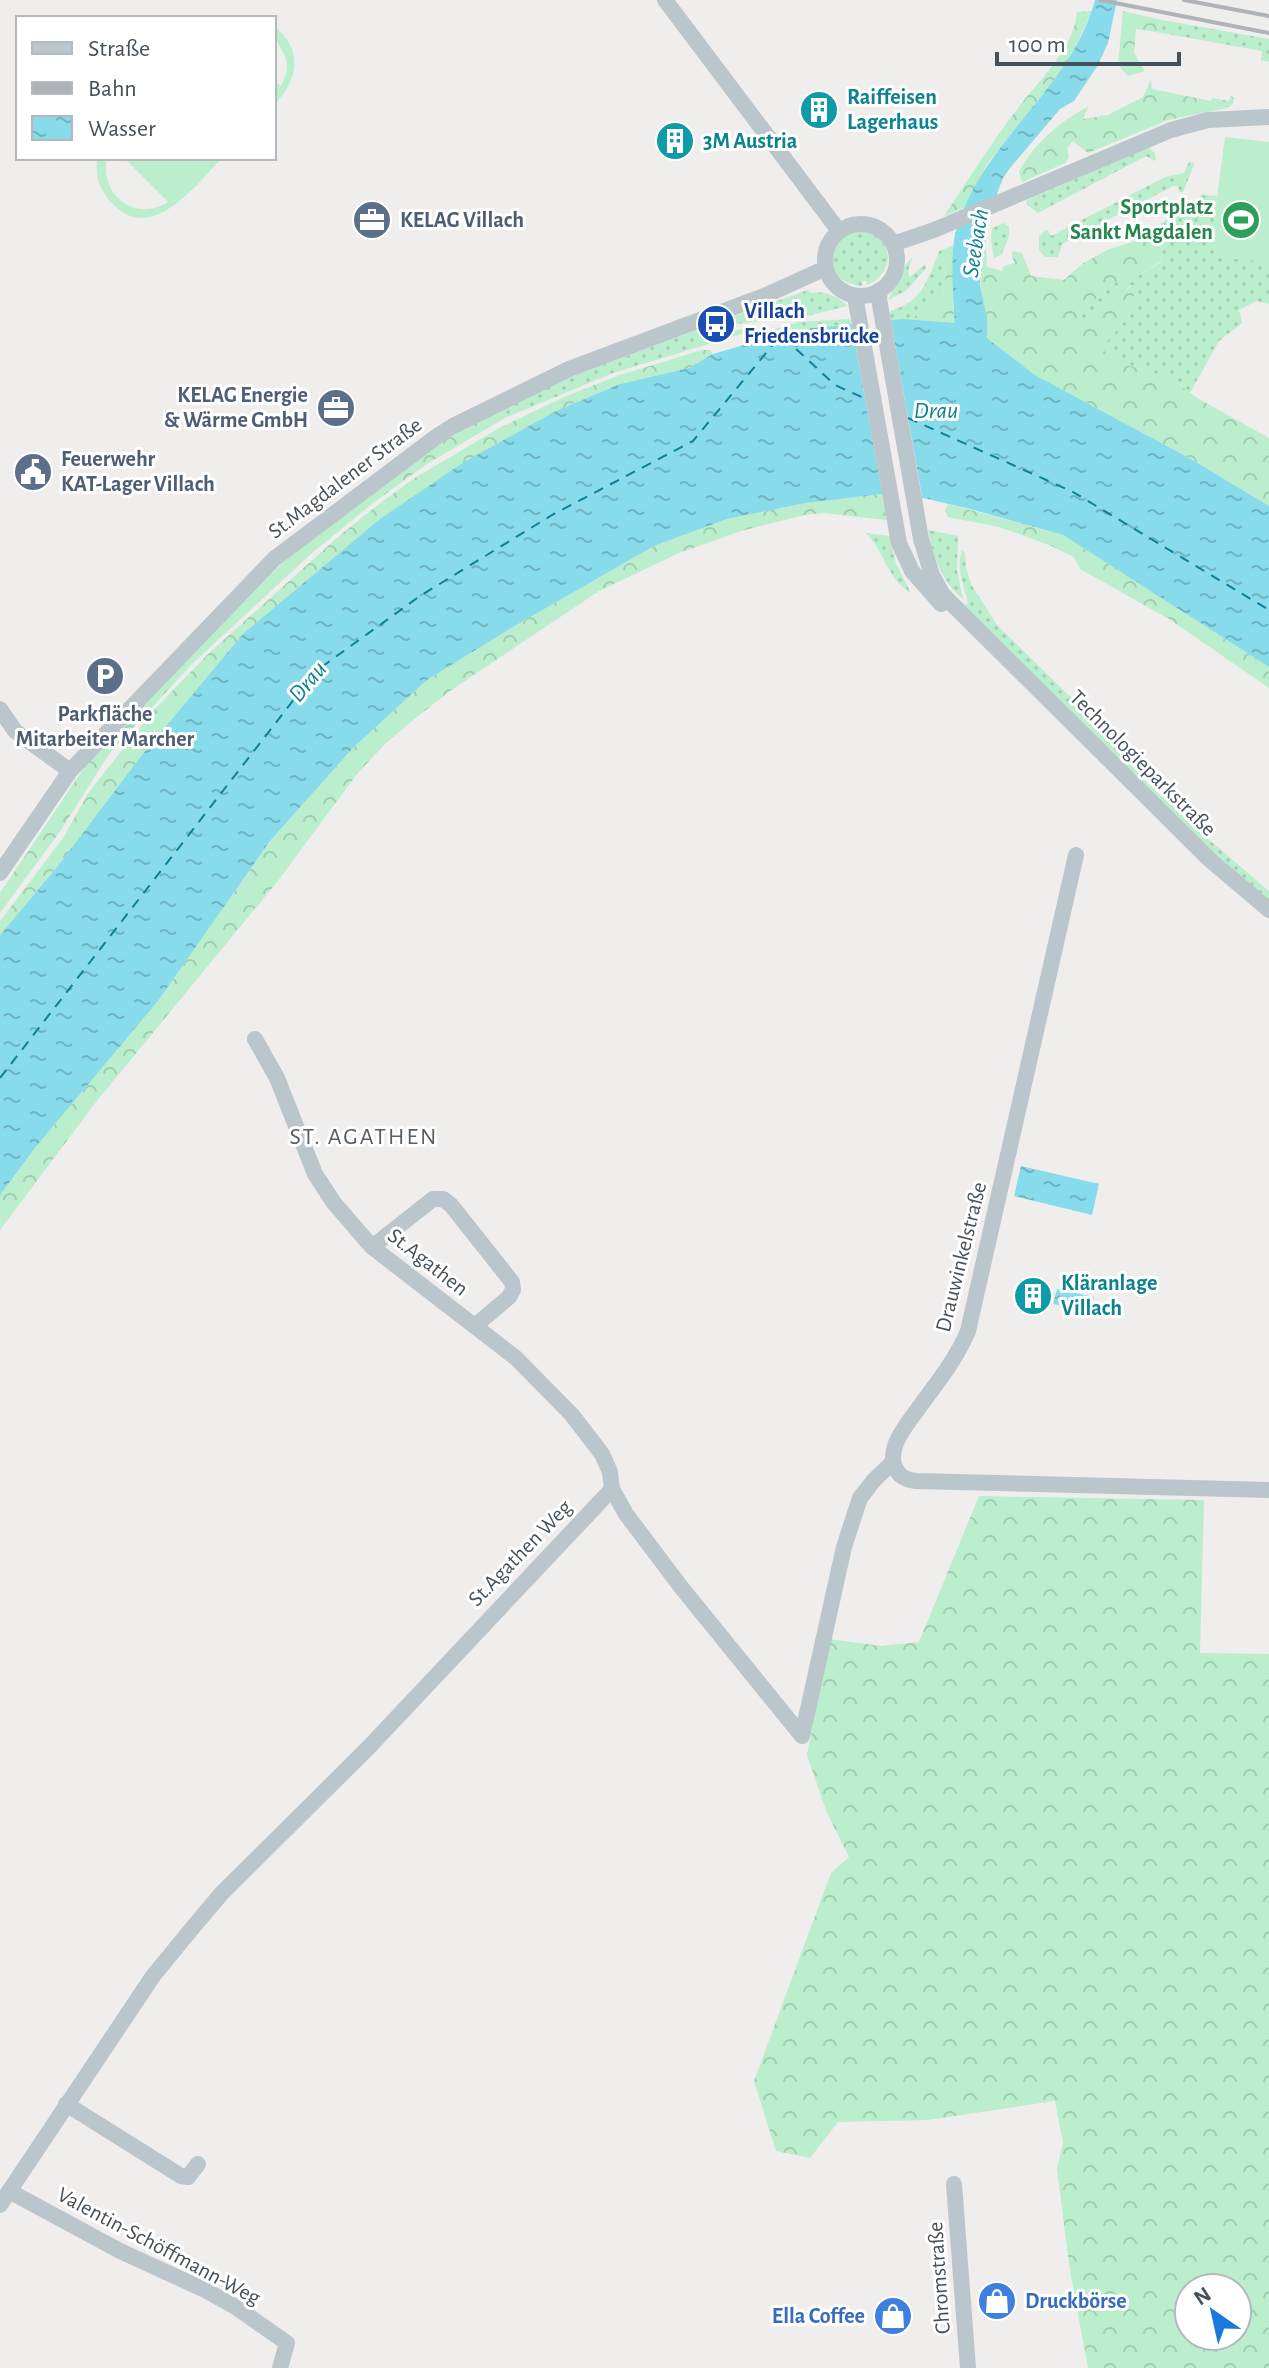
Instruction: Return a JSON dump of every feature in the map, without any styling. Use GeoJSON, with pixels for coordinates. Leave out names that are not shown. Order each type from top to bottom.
{"type":"FeatureCollection","features":[{"type":"Feature","properties":{"kind":"street"},"geometry":{"type":"LineString","coordinates":[[665,0],[839,231]]}},
{"type":"Feature","properties":{"kind":"street"},"geometry":{"type":"LineString","coordinates":[[893,244],[934,230],[1171,130],[1208,120],[1269,117]]}},
{"type":"Feature","properties":{"kind":"street"},"geometry":{"type":"LineString","coordinates":[[859,224],[875,227],[886,234],[893,244],[896,267],[879,294],[856,300],[834,284],[826,268],[825,253],[839,231],[859,224]]}},
{"type":"Feature","properties":{"kind":"street","name":"St.Magdalener Straße"},"geometry":{"type":"LineString","coordinates":[[0,873],[70,771],[274,559],[447,430],[569,369],[764,296],[826,268]]}},
{"type":"Feature","properties":{"kind":"street","name":"Technologieparkstraße"},"geometry":{"type":"LineString","coordinates":[[879,294],[921,539],[932,575],[943,595],[1210,860],[1269,910]]}},
{"type":"Feature","properties":{"kind":"street","name":"Technologieparkstraße"},"geometry":{"type":"LineString","coordinates":[[856,300],[899,543],[907,563],[927,590],[990,643]]}},
{"type":"Feature","properties":{"kind":"street"},"geometry":{"type":"LineString","coordinates":[[0,709],[15,731],[70,771]]}},
{"type":"Feature","properties":{"kind":"street","name":"Drauwinkelstraße"},"geometry":{"type":"LineString","coordinates":[[893,1462],[895,1446],[905,1427],[960,1350],[968,1331],[1076,855]]}},
{"type":"Feature","properties":{"kind":"street","name":"St.Agathen"},"geometry":{"type":"LineString","coordinates":[[255,1039],[277,1078],[315,1174],[334,1203],[372,1247],[516,1358],[572,1415],[602,1454],[610,1472],[612,1489]]}},
{"type":"Feature","properties":{"kind":"street"},"geometry":{"type":"LineString","coordinates":[[372,1247],[433,1199],[443,1199],[512,1282],[513,1290],[509,1297],[476,1325]]}},
{"type":"Feature","properties":{"kind":"street"},"geometry":{"type":"LineString","coordinates":[[612,1489],[626,1514],[681,1587],[802,1736],[844,1547],[860,1498],[893,1462],[899,1475],[916,1481],[1269,1490]]}},
{"type":"Feature","properties":{"kind":"street","name":"St.Agathen Weg"},"geometry":{"type":"LineString","coordinates":[[4,2198],[153,1976],[222,1893],[369,1747],[612,1489]]}},
{"type":"Feature","properties":{"kind":"street"},"geometry":{"type":"LineString","coordinates":[[66,2104],[181,2176],[188,2177],[198,2164]]}},
{"type":"Feature","properties":{"kind":"street","name":"Chromstraße"},"geometry":{"type":"LineString","coordinates":[[954,2184],[968,2368]]}},
{"type":"Feature","properties":{"kind":"street","name":"Valentin-Schöffmann-Weg"},"geometry":{"type":"LineString","coordinates":[[4,2198],[234,2306],[287,2343],[280,2368]]}},
{"type":"Feature","properties":{"kind":"green space"},"geometry":{"type":"Polygon","coordinates":[[[1092,11],[1068,63],[987,164],[964,208],[944,216],[1006,125],[1061,53],[1069,40],[1077,12],[1092,11]]]}},
{"type":"Feature","properties":{"kind":"green space"},"geometry":{"type":"Polygon","coordinates":[[[1123,11],[1162,20],[1156,32],[1136,29],[1134,53],[1145,71],[1128,76],[1118,65],[1123,11]]]}},
{"type":"Feature","properties":{"kind":"green space"},"geometry":{"type":"Polygon","coordinates":[[[1162,20],[1269,39],[1269,62],[1261,60],[1262,51],[1156,32],[1162,20]]]}},
{"type":"Feature","properties":{"kind":"green space"},"geometry":{"type":"Polygon","coordinates":[[[276,28],[290,45],[294,65],[288,86],[276,103],[276,82],[281,86],[286,76],[286,60],[276,36],[276,28]]]}},
{"type":"Feature","properties":{"kind":"green space"},"geometry":{"type":"Polygon","coordinates":[[[1151,79],[1152,89],[1211,101],[1212,98],[1229,101],[1231,96],[1234,98],[1233,104],[1227,108],[1168,120],[1088,153],[1073,141],[1067,148],[1069,158],[1065,163],[1022,182],[1019,172],[1025,162],[1040,143],[1069,118],[1089,106],[1083,119],[1108,115],[1143,97],[1151,79]]]}},
{"type":"Feature","properties":{"kind":"green space","name":"Sportplatz Sankt Magdalen"},"geometry":{"type":"Polygon","coordinates":[[[1225,137],[1269,142],[1269,262],[1218,257],[1211,244],[1225,137]]]}},
{"type":"Feature","properties":{"kind":"green space"},"geometry":{"type":"Polygon","coordinates":[[[1149,147],[1155,153],[1154,161],[1146,156],[1038,213],[1026,204],[1027,200],[1149,147]]]}},
{"type":"Feature","properties":{"kind":"green space"},"geometry":{"type":"Polygon","coordinates":[[[98,160],[107,160],[109,183],[122,202],[144,209],[168,202],[126,160],[220,160],[172,207],[142,218],[127,215],[112,203],[101,188],[98,160]]]}},
{"type":"Feature","properties":{"kind":"green space"},"geometry":{"type":"Polygon","coordinates":[[[1189,162],[1194,165],[1183,192],[1179,192],[1178,186],[1173,186],[1062,244],[1058,257],[1045,257],[1039,250],[1039,237],[1044,231],[1048,230],[1051,236],[1165,177],[1184,173],[1189,162]]]}},
{"type":"Feature","properties":{"kind":"green space"},"geometry":{"type":"Polygon","coordinates":[[[1201,195],[1217,196],[1211,244],[1218,257],[1269,262],[1269,304],[1256,301],[1239,310],[1242,323],[1219,341],[1190,393],[1169,378],[1117,362],[1101,348],[1135,309],[1132,285],[1084,320],[1079,314],[1120,278],[1138,276],[1161,262],[1166,220],[1194,206],[1201,195]]]}},
{"type":"Feature","properties":{"kind":"green space"},"geometry":{"type":"Polygon","coordinates":[[[1166,220],[1161,261],[1138,276],[1120,278],[1079,314],[1084,319],[1133,285],[1135,309],[1101,348],[1117,362],[1169,378],[1199,399],[1269,438],[1269,506],[1191,459],[1035,375],[987,338],[978,258],[982,232],[985,231],[987,267],[1002,271],[1004,266],[1015,263],[1012,251],[1022,253],[1031,276],[1064,280],[1082,264],[1107,250],[1141,239],[1166,220]]]}},
{"type":"Feature","properties":{"kind":"green space"},"geometry":{"type":"Polygon","coordinates":[[[1003,223],[1009,226],[1009,236],[1002,254],[994,258],[992,228],[1003,223]]]}},
{"type":"Feature","properties":{"kind":"green space"},"geometry":{"type":"Polygon","coordinates":[[[856,230],[878,237],[884,244],[888,262],[877,278],[867,285],[866,281],[862,281],[862,286],[841,278],[832,262],[837,244],[856,230]]]}},
{"type":"Feature","properties":{"kind":"green space"},"geometry":{"type":"Polygon","coordinates":[[[954,245],[953,305],[956,324],[910,320],[943,296],[946,273],[942,250],[954,245]]]}},
{"type":"Feature","properties":{"kind":"green space"},"geometry":{"type":"Polygon","coordinates":[[[942,250],[946,273],[943,296],[910,320],[890,320],[889,312],[908,303],[919,293],[942,250]]]}},
{"type":"Feature","properties":{"kind":"green space"},"geometry":{"type":"Polygon","coordinates":[[[912,257],[908,272],[910,277],[925,264],[926,268],[906,291],[888,300],[904,267],[912,257]]]}},
{"type":"Feature","properties":{"kind":"green space"},"geometry":{"type":"Polygon","coordinates":[[[808,290],[840,299],[847,306],[807,316],[779,316],[748,323],[714,325],[715,323],[808,290]]]}},
{"type":"Feature","properties":{"kind":"green space"},"geometry":{"type":"Polygon","coordinates":[[[850,319],[851,324],[768,331],[799,322],[850,319]]]}},
{"type":"Feature","properties":{"kind":"green space"},"geometry":{"type":"Polygon","coordinates":[[[702,328],[712,332],[761,328],[613,373],[505,418],[501,412],[495,411],[576,375],[702,328]]]}},
{"type":"Feature","properties":{"kind":"green space"},"geometry":{"type":"Polygon","coordinates":[[[710,350],[713,354],[689,368],[620,384],[556,411],[464,462],[58,866],[0,935],[0,921],[63,838],[89,792],[153,711],[207,655],[338,537],[413,479],[501,427],[617,376],[710,350]]]}},
{"type":"Feature","properties":{"kind":"green space"},"geometry":{"type":"Polygon","coordinates":[[[495,411],[502,412],[505,418],[427,464],[373,503],[312,553],[191,665],[109,754],[61,830],[0,913],[0,893],[84,768],[212,628],[296,551],[444,441],[495,411]]]}},
{"type":"Feature","properties":{"kind":"green space"},"geometry":{"type":"Polygon","coordinates":[[[882,494],[887,520],[823,513],[805,515],[741,531],[679,553],[599,591],[450,691],[413,720],[357,774],[277,882],[96,1102],[0,1230],[0,1195],[35,1148],[158,1001],[270,841],[353,748],[427,680],[654,546],[727,519],[806,503],[882,494]]]}},
{"type":"Feature","properties":{"kind":"green space"},"geometry":{"type":"Polygon","coordinates":[[[948,504],[1063,535],[1269,667],[1269,688],[1169,619],[1080,569],[1074,557],[999,527],[948,517],[945,511],[948,504]]]}},
{"type":"Feature","properties":{"kind":"green space"},"geometry":{"type":"Polygon","coordinates":[[[928,530],[958,536],[957,570],[963,599],[949,585],[940,568],[928,530]]]}},
{"type":"Feature","properties":{"kind":"green space"},"geometry":{"type":"Polygon","coordinates":[[[866,533],[890,536],[896,564],[911,593],[891,573],[866,533]]]}},
{"type":"Feature","properties":{"kind":"green space"},"geometry":{"type":"Polygon","coordinates":[[[962,550],[971,584],[997,625],[1087,713],[1145,781],[1269,891],[1269,900],[1187,831],[950,596],[936,568],[952,593],[968,604],[960,571],[962,550]]]}},
{"type":"Feature","properties":{"kind":"green space"},"geometry":{"type":"Polygon","coordinates":[[[979,1496],[1204,1500],[1200,1653],[1269,1654],[1269,2368],[1088,2368],[1070,2271],[1057,2169],[1063,2142],[1055,2101],[928,2120],[838,2122],[810,2158],[776,2151],[754,2081],[831,1873],[849,1857],[827,1813],[807,1755],[829,1639],[881,1646],[919,1642],[979,1496]]]}},
{"type":"Feature","properties":{"kind":"water","name":"Drau"},"geometry":{"type":"Polygon","coordinates":[[[1095,0],[1117,0],[1108,43],[1098,65],[1074,101],[1060,109],[1003,178],[979,242],[980,285],[987,318],[987,338],[1035,375],[1191,459],[1269,506],[1269,667],[1063,535],[898,492],[806,503],[727,519],[654,546],[427,680],[353,748],[270,841],[158,1001],[35,1148],[0,1195],[0,935],[58,866],[142,755],[243,634],[380,519],[464,462],[556,411],[620,384],[689,368],[713,354],[764,339],[782,339],[785,331],[902,319],[955,323],[952,276],[954,240],[968,198],[985,169],[1066,62],[1083,33],[1095,0]]]}},
{"type":"Feature","properties":{"kind":"water"},"geometry":{"type":"Polygon","coordinates":[[[1021,1166],[1099,1184],[1092,1215],[1014,1196],[1021,1166]]]}},
{"type":"Feature","properties":{"kind":"water"},"geometry":{"type":"Polygon","coordinates":[[[1057,1289],[1094,1297],[1090,1312],[1053,1304],[1057,1289]]]}},
{"type":"Feature","properties":{"kind":"pier"},"geometry":{"type":"Polygon","coordinates":[[[890,316],[923,502],[897,496],[883,498],[851,320],[890,316]]]}},
{"type":"Feature","properties":{"kind":"ferry route"},"geometry":{"type":"LineString","coordinates":[[0,1078],[316,671],[420,596],[552,515],[693,441],[781,335],[835,385],[866,399]]}},
{"type":"Feature","properties":{"kind":"ferry route"},"geometry":{"type":"LineString","coordinates":[[908,418],[1073,492],[1269,610]]}},
{"type":"Feature","properties":{"kind":"railway"},"geometry":{"type":"LineString","coordinates":[[1100,0],[1269,33]]}},
{"type":"Feature","properties":{"kind":"railway"},"geometry":{"type":"LineString","coordinates":[[1184,0],[1269,16]]}},
{"type":"Feature","properties":{"kind":"place","name":"Raiffeisen Lagerhaus"},"geometry":{"type":"Point","coordinates":[819,110]}},
{"type":"Feature","properties":{"kind":"place","name":"3M Austria"},"geometry":{"type":"Point","coordinates":[675,141]}},
{"type":"Feature","properties":{"kind":"place","name":"KELAG Villach"},"geometry":{"type":"Point","coordinates":[372,220]}},
{"type":"Feature","properties":{"kind":"place","name":"Sportplatz Sankt Magdalen"},"geometry":{"type":"Point","coordinates":[1241,220]}},
{"type":"Feature","properties":{"kind":"place","name":"Villach Friedensbrücke"},"geometry":{"type":"Point","coordinates":[716,324]}},
{"type":"Feature","properties":{"kind":"place","name":"KELAG Energie & Wärme GmbH"},"geometry":{"type":"Point","coordinates":[336,408]}},
{"type":"Feature","properties":{"kind":"place","name":"Feuerwehr KAT-Lager Villach"},"geometry":{"type":"Point","coordinates":[33,472]}},
{"type":"Feature","properties":{"kind":"place","name":"Parkfläche Mitarbeiter Marcher"},"geometry":{"type":"Point","coordinates":[105,676]}},
{"type":"Feature","properties":{"kind":"place","name":"Kläranlage Villach"},"geometry":{"type":"Point","coordinates":[1033,1296]}},
{"type":"Feature","properties":{"kind":"place","name":"Druckbörse"},"geometry":{"type":"Point","coordinates":[997,2301]}},
{"type":"Feature","properties":{"kind":"place","name":"Ella Coffee"},"geometry":{"type":"Point","coordinates":[893,2316]}},
{"type":"Feature","properties":{"kind":"district","name":"ST. AGATHEN"},"geometry":{"type":"Point","coordinates":[364,1137]}},
{"type":"Feature","properties":{"kind":"water label","name":"Seebach"},"geometry":{"type":"Point","coordinates":[976,243]}}]}
